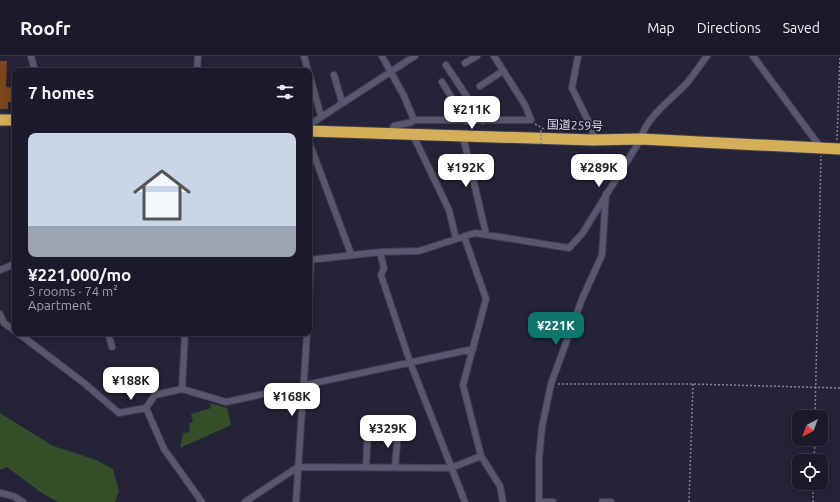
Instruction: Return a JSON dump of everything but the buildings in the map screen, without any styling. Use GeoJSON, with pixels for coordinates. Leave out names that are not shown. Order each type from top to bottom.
{"type":"FeatureCollection","features":[{"type":"Feature","properties":{"kind":"highway"},"geometry":{"type":"LineString","coordinates":[[0,120],[12,120]]}},
{"type":"Feature","properties":{"kind":"highway","name":"国道259号"},"geometry":{"type":"LineString","coordinates":[[312,131],[592,140],[641,139],[838,149]]}},
{"type":"Feature","properties":{"kind":"street"},"geometry":{"type":"LineString","coordinates":[[31,56],[34,68]]}},
{"type":"Feature","properties":{"kind":"street"},"geometry":{"type":"LineString","coordinates":[[197,68],[198,56]]}},
{"type":"Feature","properties":{"kind":"street"},"geometry":{"type":"LineString","coordinates":[[304,56],[308,68]]}},
{"type":"Feature","properties":{"kind":"street"},"geometry":{"type":"LineString","coordinates":[[382,56],[391,71],[414,120]]}},
{"type":"Feature","properties":{"kind":"street"},"geometry":{"type":"LineString","coordinates":[[312,123],[415,56]]}},
{"type":"Feature","properties":{"kind":"street"},"geometry":{"type":"LineString","coordinates":[[465,63],[477,56]]}},
{"type":"Feature","properties":{"kind":"street"},"geometry":{"type":"LineString","coordinates":[[390,134],[394,126],[412,122],[414,120],[531,120],[525,105],[494,56]]}},
{"type":"Feature","properties":{"kind":"street"},"geometry":{"type":"LineString","coordinates":[[578,56],[572,88],[593,131],[592,140]]}},
{"type":"Feature","properties":{"kind":"street"},"geometry":{"type":"LineString","coordinates":[[312,260],[351,254],[419,251],[475,233],[569,248],[582,234],[606,193],[641,139],[642,131],[687,82],[707,56]]}},
{"type":"Feature","properties":{"kind":"street"},"geometry":{"type":"LineString","coordinates":[[753,56],[821,148]]}},
{"type":"Feature","properties":{"kind":"street"},"geometry":{"type":"LineString","coordinates":[[446,64],[483,121]]}},
{"type":"Feature","properties":{"kind":"street"},"geometry":{"type":"LineString","coordinates":[[480,86],[503,71]]}},
{"type":"Feature","properties":{"kind":"street"},"geometry":{"type":"LineString","coordinates":[[334,74],[342,102]]}},
{"type":"Feature","properties":{"kind":"street"},"geometry":{"type":"LineString","coordinates":[[442,82],[466,121]]}},
{"type":"Feature","properties":{"kind":"street"},"geometry":{"type":"LineString","coordinates":[[312,91],[321,116]]}},
{"type":"Feature","properties":{"kind":"street"},"geometry":{"type":"LineString","coordinates":[[413,135],[448,210],[456,239]]}},
{"type":"Feature","properties":{"kind":"street"},"geometry":{"type":"LineString","coordinates":[[463,136],[486,234]]}},
{"type":"Feature","properties":{"kind":"street"},"geometry":{"type":"LineString","coordinates":[[312,150],[351,254]]}},
{"type":"Feature","properties":{"kind":"street"},"geometry":{"type":"LineString","coordinates":[[553,502],[539,502],[539,458],[542,427],[551,384],[582,299],[602,255],[606,193]]}},
{"type":"Feature","properties":{"kind":"street"},"geometry":{"type":"LineString","coordinates":[[464,236],[486,299],[463,385],[481,456],[500,486],[503,502]]}},
{"type":"Feature","properties":{"kind":"street"},"geometry":{"type":"LineString","coordinates":[[380,252],[384,268],[381,275],[410,362],[465,502]]}},
{"type":"Feature","properties":{"kind":"street"},"geometry":{"type":"LineString","coordinates":[[0,270],[12,265]]}},
{"type":"Feature","properties":{"kind":"street"},"geometry":{"type":"LineString","coordinates":[[0,314],[4,323],[12,329]]}},
{"type":"Feature","properties":{"kind":"street"},"geometry":{"type":"LineString","coordinates":[[22,336],[84,383],[119,413],[146,408],[155,395],[182,389],[226,402],[472,349]]}},
{"type":"Feature","properties":{"kind":"street"},"geometry":{"type":"LineString","coordinates":[[109,336],[112,347]]}},
{"type":"Feature","properties":{"kind":"street"},"geometry":{"type":"LineString","coordinates":[[182,389],[185,336]]}},
{"type":"Feature","properties":{"kind":"street"},"geometry":{"type":"LineString","coordinates":[[296,502],[307,336]]}},
{"type":"Feature","properties":{"kind":"street"},"geometry":{"type":"LineString","coordinates":[[146,408],[164,450],[202,502]]}},
{"type":"Feature","properties":{"kind":"street"},"geometry":{"type":"LineString","coordinates":[[366,466],[368,429]]}},
{"type":"Feature","properties":{"kind":"street"},"geometry":{"type":"LineString","coordinates":[[396,466],[398,434]]}},
{"type":"Feature","properties":{"kind":"street"},"geometry":{"type":"LineString","coordinates":[[245,502],[298,466],[396,466],[451,468],[481,456]]}},
{"type":"Feature","properties":{"kind":"street"},"geometry":{"type":"LineString","coordinates":[[0,493],[13,496],[23,502]]}},
{"type":"Feature","properties":{"kind":"street"},"geometry":{"type":"LineString","coordinates":[[602,502],[611,502]]}},
{"type":"Feature","properties":{"kind":"path"},"geometry":{"type":"LineString","coordinates":[[838,149],[840,56]]}},
{"type":"Feature","properties":{"kind":"path"},"geometry":{"type":"LineString","coordinates":[[542,129],[542,144]]}},
{"type":"Feature","properties":{"kind":"path"},"geometry":{"type":"LineString","coordinates":[[815,410],[821,148]]}},
{"type":"Feature","properties":{"kind":"path"},"geometry":{"type":"LineString","coordinates":[[551,384],[693,384],[840,388]]}},
{"type":"Feature","properties":{"kind":"path"},"geometry":{"type":"LineString","coordinates":[[689,502],[693,384]]}},
{"type":"Feature","properties":{"kind":"path"},"geometry":{"type":"LineString","coordinates":[[813,490],[813,502]]}},
{"type":"Feature","properties":{"kind":"green space"},"geometry":{"type":"Polygon","coordinates":[[[210,403],[227,408],[231,425],[180,448],[183,433],[190,432],[189,423],[193,422],[191,414],[211,408],[210,403]]]}},
{"type":"Feature","properties":{"kind":"green space"},"geometry":{"type":"Polygon","coordinates":[[[0,413],[53,446],[94,459],[113,469],[119,491],[115,502],[58,502],[43,494],[7,467],[0,470],[0,413]]]}}]}
